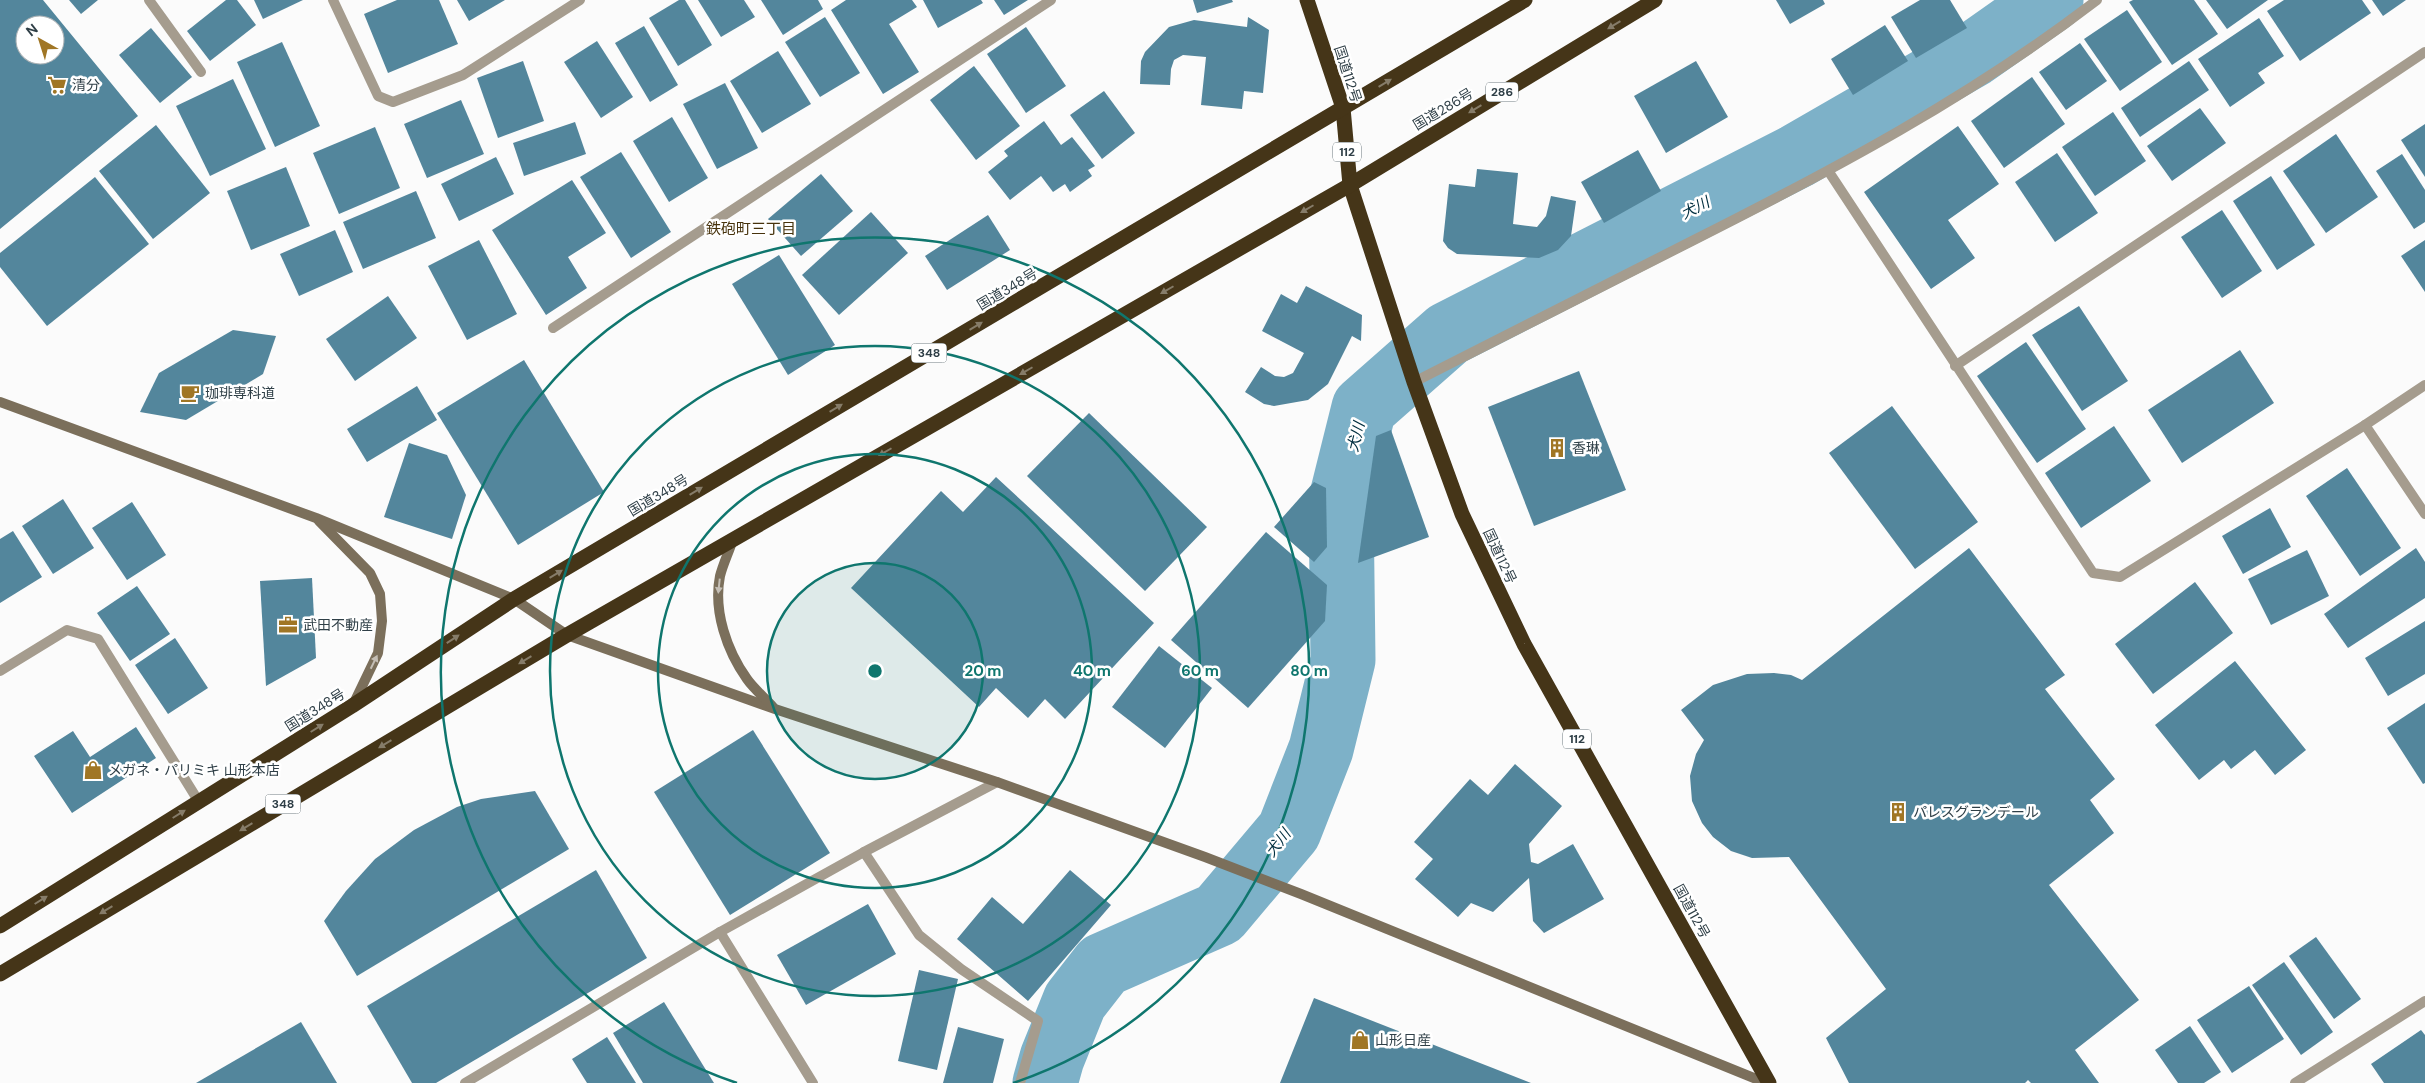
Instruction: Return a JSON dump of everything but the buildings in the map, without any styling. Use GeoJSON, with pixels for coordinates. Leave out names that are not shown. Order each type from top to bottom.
{"type":"FeatureCollection","features":[{"type":"Feature","properties":{"kind":"highway","name":"国道112号"},"geometry":{"type":"LineString","coordinates":[[1307,0],[1343,108],[1350,185],[1414,382],[1462,514],[1524,644],[1768,1083]]}},
{"type":"Feature","properties":{"kind":"highway"},"geometry":{"type":"LineString","coordinates":[[1343,108],[1525,0]]}},
{"type":"Feature","properties":{"kind":"highway","name":"国道286号"},"geometry":{"type":"LineString","coordinates":[[1350,185],[1655,0]]}},
{"type":"Feature","properties":{"kind":"highway","name":"国道348号"},"geometry":{"type":"LineString","coordinates":[[0,926],[352,706],[514,598],[1343,108]]}},
{"type":"Feature","properties":{"kind":"highway","name":"348"},"geometry":{"type":"LineString","coordinates":[[0,974],[567,635],[1350,185]]}},
{"type":"Feature","properties":{"kind":"street"},"geometry":{"type":"LineString","coordinates":[[0,402],[316,518],[514,598],[567,635],[775,710],[997,782],[1205,857],[1768,1083]]}},
{"type":"Feature","properties":{"kind":"street"},"geometry":{"type":"LineString","coordinates":[[316,518],[370,573],[380,594],[382,621],[378,653],[352,706]]}},
{"type":"Feature","properties":{"kind":"street"},"geometry":{"type":"LineString","coordinates":[[733,539],[720,576],[718,600],[724,630],[733,656],[748,680],[775,710]]}},
{"type":"Feature","properties":{"kind":"lane"},"geometry":{"type":"LineString","coordinates":[[149,0],[201,72]]}},
{"type":"Feature","properties":{"kind":"lane"},"geometry":{"type":"LineString","coordinates":[[333,0],[378,96],[393,102],[463,75],[580,0]]}},
{"type":"Feature","properties":{"kind":"lane"},"geometry":{"type":"LineString","coordinates":[[553,328],[1052,0]]}},
{"type":"Feature","properties":{"kind":"lane"},"geometry":{"type":"LineString","coordinates":[[1414,382],[1829,172],[1946,105],[2053,34],[2097,0]]}},
{"type":"Feature","properties":{"kind":"lane"},"geometry":{"type":"LineString","coordinates":[[1955,366],[2425,52]]}},
{"type":"Feature","properties":{"kind":"lane"},"geometry":{"type":"LineString","coordinates":[[1829,172],[2093,573],[2120,577],[2425,386]]}},
{"type":"Feature","properties":{"kind":"lane"},"geometry":{"type":"LineString","coordinates":[[2365,425],[2425,514]]}},
{"type":"Feature","properties":{"kind":"lane"},"geometry":{"type":"LineString","coordinates":[[0,670],[67,630],[98,639],[200,802]]}},
{"type":"Feature","properties":{"kind":"lane"},"geometry":{"type":"LineString","coordinates":[[464,1083],[720,932],[864,852],[997,782]]}},
{"type":"Feature","properties":{"kind":"lane"},"geometry":{"type":"LineString","coordinates":[[864,852],[919,935],[961,970],[1038,1021],[1020,1083]]}},
{"type":"Feature","properties":{"kind":"lane"},"geometry":{"type":"LineString","coordinates":[[720,932],[813,1083]]}},
{"type":"Feature","properties":{"kind":"lane"},"geometry":{"type":"LineString","coordinates":[[2295,1083],[2425,1001]]}},
{"type":"Feature","properties":{"kind":"waterway","name":"犬川"},"geometry":{"type":"LineString","coordinates":[[1045,1083],[1052,1058],[1075,1001],[1103,965],[1219,914],[1289,831],[1321,749],[1343,660],[1341,500],[1364,408],[1448,334],[1797,156],[1974,54],[2051,0]]}},
{"type":"Feature","properties":{"kind":"place","name":"清分"},"geometry":{"type":"Point","coordinates":[57,85]}},
{"type":"Feature","properties":{"kind":"place","name":"珈琲専科道"},"geometry":{"type":"Point","coordinates":[190,393]}},
{"type":"Feature","properties":{"kind":"place","name":"香琳"},"geometry":{"type":"Point","coordinates":[1557,448]}},
{"type":"Feature","properties":{"kind":"place","name":"武田不動産"},"geometry":{"type":"Point","coordinates":[288,625]}},
{"type":"Feature","properties":{"kind":"place","name":"メガネ・パリミキ 山形本店"},"geometry":{"type":"Point","coordinates":[93,770]}},
{"type":"Feature","properties":{"kind":"place","name":"パレスグランデール"},"geometry":{"type":"Point","coordinates":[1898,812]}},
{"type":"Feature","properties":{"kind":"place","name":"山形日産"},"geometry":{"type":"Point","coordinates":[1360,1040]}},
{"type":"Feature","properties":{"kind":"district","name":"鉄砲町三丁目"},"geometry":{"type":"Point","coordinates":[751,229]}}]}
